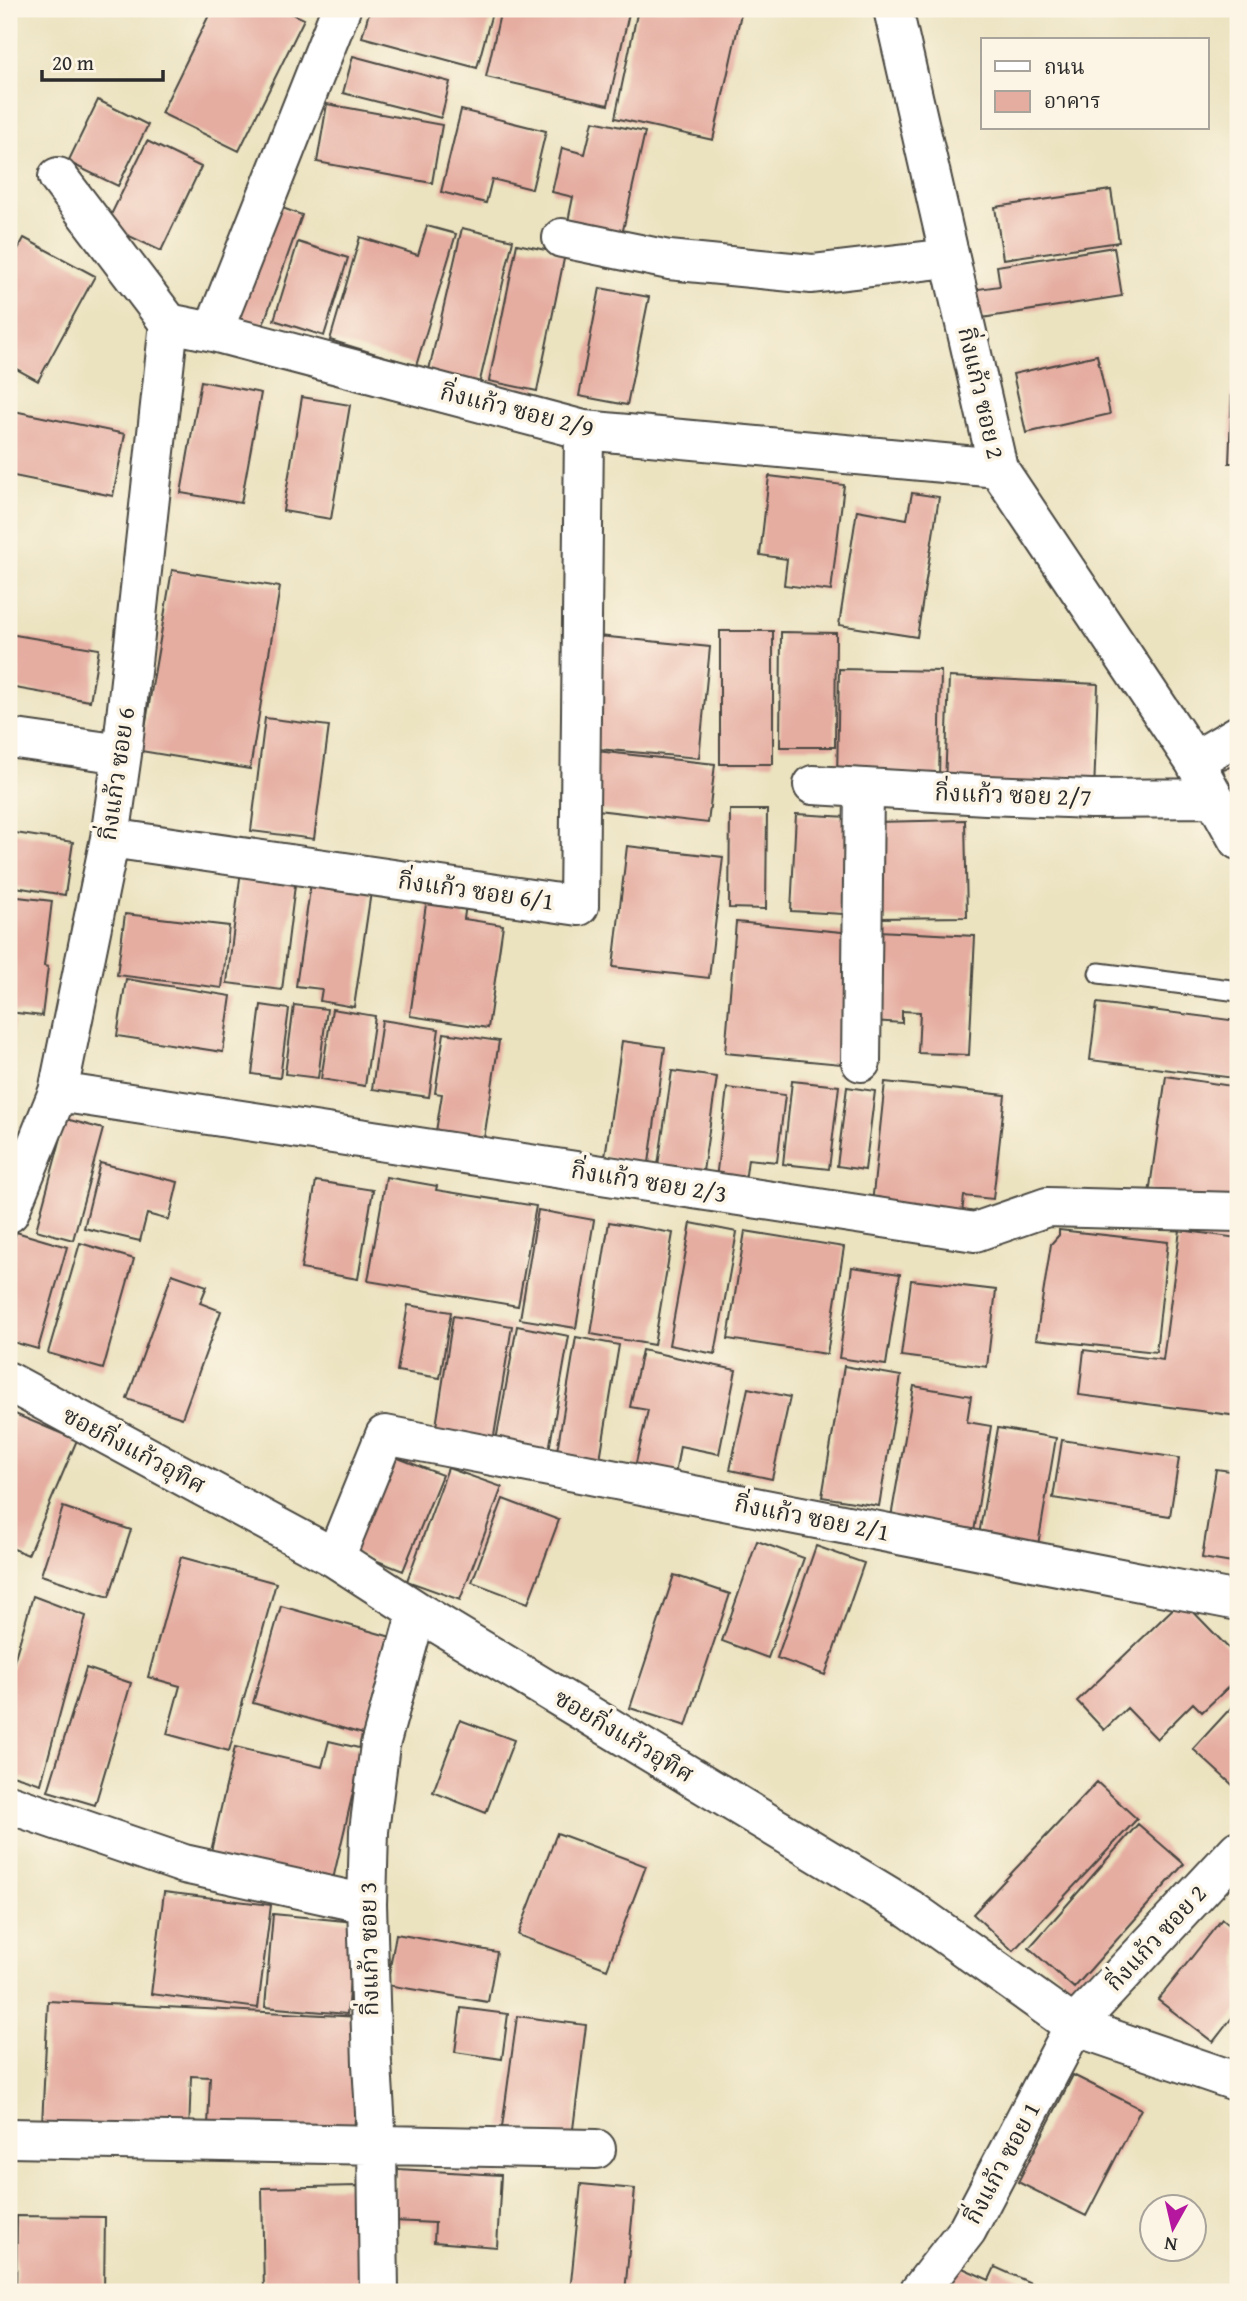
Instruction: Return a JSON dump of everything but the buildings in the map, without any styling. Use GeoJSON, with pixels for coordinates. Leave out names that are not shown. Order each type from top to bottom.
{"type":"FeatureCollection","features":[{"type":"Feature","properties":{"kind":"street"},"geometry":{"type":"LineString","coordinates":[[213,332],[341,9]]}},
{"type":"Feature","properties":{"kind":"street","name":"กิ่งแก้ว ซอย 2"},"geometry":{"type":"LineString","coordinates":[[893,9],[998,468],[1194,761],[1238,840]]}},
{"type":"Feature","properties":{"kind":"street"},"geometry":{"type":"LineString","coordinates":[[58,177],[169,323]]}},
{"type":"Feature","properties":{"kind":"street"},"geometry":{"type":"LineString","coordinates":[[562,238],[669,260],[812,274],[949,258]]}},
{"type":"Feature","properties":{"kind":"street","name":"กิ่งแก้ว ซอย 2/9"},"geometry":{"type":"LineString","coordinates":[[169,323],[213,332],[584,430],[998,468]]}},
{"type":"Feature","properties":{"kind":"street","name":"กิ่งแก้ว ซอย 6"},"geometry":{"type":"LineString","coordinates":[[9,1213],[58,1092],[110,838],[169,323]]}},
{"type":"Feature","properties":{"kind":"street","name":"กิ่งแก้ว ซอย 6/1"},"geometry":{"type":"LineString","coordinates":[[110,838],[579,906],[584,430]]}},
{"type":"Feature","properties":{"kind":"street"},"geometry":{"type":"LineString","coordinates":[[1194,761],[1238,736]]}},
{"type":"Feature","properties":{"kind":"street"},"geometry":{"type":"LineString","coordinates":[[9,738],[121,754]]}},
{"type":"Feature","properties":{"kind":"street","name":"กิ่งแก้ว ซอย 2/7"},"geometry":{"type":"LineString","coordinates":[[813,785],[1078,799],[1214,798]]}},
{"type":"Feature","properties":{"kind":"street"},"geometry":{"type":"LineString","coordinates":[[861,1062],[864,788]]}},
{"type":"Feature","properties":{"kind":"street","name":"กิ่งแก้ว ซอย 2/3"},"geometry":{"type":"LineString","coordinates":[[58,1092],[975,1232],[1047,1206],[1238,1212]]}},
{"type":"Feature","properties":{"kind":"street","name":"ซอยกิ่งแก้วอุทิศ"},"geometry":{"type":"LineString","coordinates":[[9,1382],[335,1558],[416,1611],[911,1909],[1074,2026],[1238,2082]]}},
{"type":"Feature","properties":{"kind":"street","name":"กิ่งแก้ว ซอย 2/1"},"geometry":{"type":"LineString","coordinates":[[335,1558],[385,1435],[1238,1601]]}},
{"type":"Feature","properties":{"kind":"street","name":"กิ่งแก้ว ซอย 3"},"geometry":{"type":"LineString","coordinates":[[379,2292],[377,2145],[367,1904],[369,1831],[380,1745],[416,1611]]}},
{"type":"Feature","properties":{"kind":"street"},"geometry":{"type":"LineString","coordinates":[[9,1804],[184,1864],[367,1904]]}},
{"type":"Feature","properties":{"kind":"street","name":"กิ่งแก้ว ซอย 2"},"geometry":{"type":"LineString","coordinates":[[1074,2026],[1238,1850]]}},
{"type":"Feature","properties":{"kind":"street","name":"กิ่งแก้ว ซอย 1"},"geometry":{"type":"LineString","coordinates":[[919,2292],[967,2230],[1074,2026]]}},
{"type":"Feature","properties":{"kind":"street"},"geometry":{"type":"LineString","coordinates":[[9,2138],[596,2149]]}},
{"type":"Feature","properties":{"kind":"lane"},"geometry":{"type":"LineString","coordinates":[[1100,973],[1238,991]]}}]}
